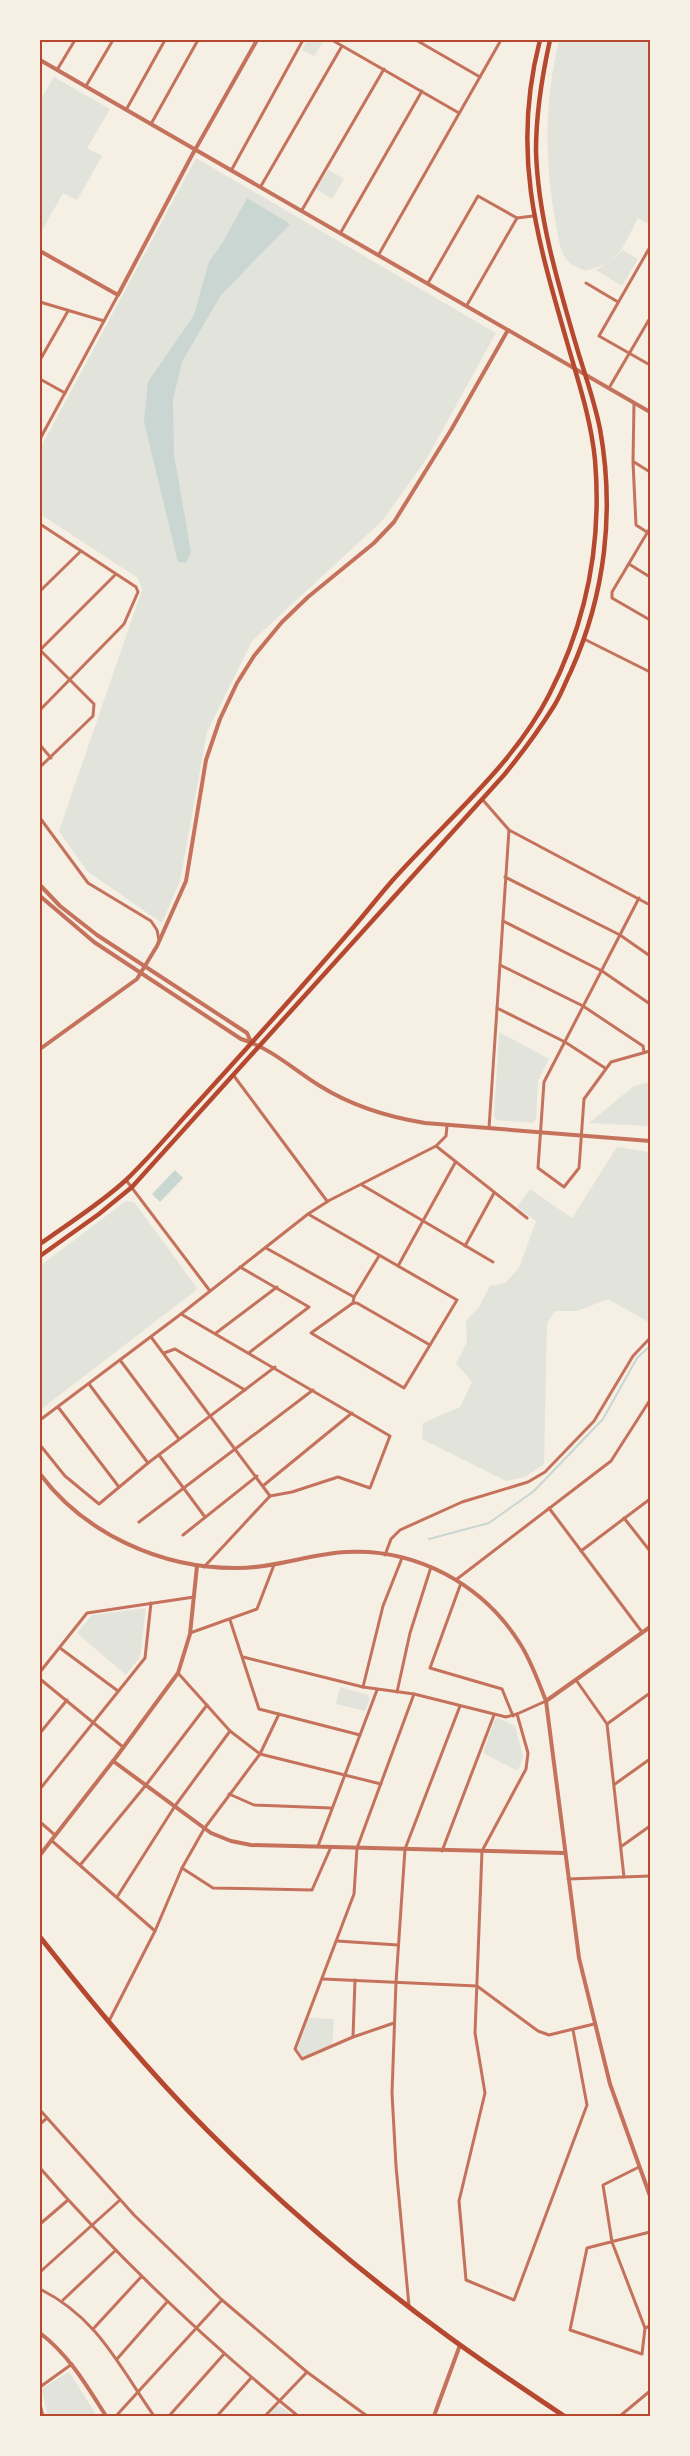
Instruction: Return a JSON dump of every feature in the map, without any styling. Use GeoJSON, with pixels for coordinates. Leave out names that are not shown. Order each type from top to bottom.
{"type":"FeatureCollection","features":[{"type":"Feature","properties":{"kind":"highway"},"geometry":{"type":"LineString","coordinates":[[40,1937],[109,2021],[208,2131],[295,2212],[409,2306],[564,2416]]}},
{"type":"Feature","properties":{"kind":"main road"},"geometry":{"type":"LineString","coordinates":[[40,1244],[126,1180],[353,928],[391,882],[501,763],[526,732],[548,697],[571,647],[582,615],[594,551],[597,520],[594,457],[576,370],[542,254],[533,216],[527,166],[526,129],[531,81],[540,40]]}},
{"type":"Feature","properties":{"kind":"main road"},"geometry":{"type":"LineString","coordinates":[[40,1256],[99,1214],[132,1187],[482,799],[524,750],[555,704],[584,639],[600,582],[605,551],[607,504],[605,462],[600,428],[548,236],[538,177],[537,116],[550,40]]}},
{"type":"Feature","properties":{"kind":"street"},"geometry":{"type":"LineString","coordinates":[[57,70],[75,40]]}},
{"type":"Feature","properties":{"kind":"street"},"geometry":{"type":"LineString","coordinates":[[86,86],[113,40]]}},
{"type":"Feature","properties":{"kind":"street"},"geometry":{"type":"LineString","coordinates":[[126,110],[165,40]]}},
{"type":"Feature","properties":{"kind":"street"},"geometry":{"type":"LineString","coordinates":[[151,124],[198,40]]}},
{"type":"Feature","properties":{"kind":"street"},"geometry":{"type":"LineString","coordinates":[[40,439],[118,296],[195,148],[257,40]]}},
{"type":"Feature","properties":{"kind":"street"},"geometry":{"type":"LineString","coordinates":[[232,169],[303,40]]}},
{"type":"Feature","properties":{"kind":"street"},"geometry":{"type":"LineString","coordinates":[[332,40],[459,113]]}},
{"type":"Feature","properties":{"kind":"street"},"geometry":{"type":"LineString","coordinates":[[416,40],[480,77]]}},
{"type":"Feature","properties":{"kind":"street"},"geometry":{"type":"LineString","coordinates":[[378,254],[501,40]]}},
{"type":"Feature","properties":{"kind":"street"},"geometry":{"type":"LineString","coordinates":[[261,186],[342,46]]}},
{"type":"Feature","properties":{"kind":"street"},"geometry":{"type":"LineString","coordinates":[[40,60],[428,282],[650,412]]}},
{"type":"Feature","properties":{"kind":"street"},"geometry":{"type":"LineString","coordinates":[[302,210],[384,69]]}},
{"type":"Feature","properties":{"kind":"street"},"geometry":{"type":"LineString","coordinates":[[341,232],[422,91]]}},
{"type":"Feature","properties":{"kind":"street"},"geometry":{"type":"LineString","coordinates":[[428,282],[478,196],[517,218],[533,216]]}},
{"type":"Feature","properties":{"kind":"street"},"geometry":{"type":"LineString","coordinates":[[466,305],[517,218]]}},
{"type":"Feature","properties":{"kind":"street"},"geometry":{"type":"LineString","coordinates":[[650,247],[599,336],[650,365]]}},
{"type":"Feature","properties":{"kind":"street"},"geometry":{"type":"LineString","coordinates":[[40,251],[118,296]]}},
{"type":"Feature","properties":{"kind":"street"},"geometry":{"type":"LineString","coordinates":[[586,283],[618,302]]}},
{"type":"Feature","properties":{"kind":"street"},"geometry":{"type":"LineString","coordinates":[[40,302],[104,321]]}},
{"type":"Feature","properties":{"kind":"street"},"geometry":{"type":"LineString","coordinates":[[40,360],[68,311]]}},
{"type":"Feature","properties":{"kind":"street"},"geometry":{"type":"LineString","coordinates":[[609,388],[650,318]]}},
{"type":"Feature","properties":{"kind":"street"},"geometry":{"type":"LineString","coordinates":[[40,1049],[138,979],[159,940],[186,881],[206,760],[217,728],[237,683],[254,656],[282,622],[308,597],[374,543],[394,522],[451,430],[508,330]]}},
{"type":"Feature","properties":{"kind":"street"},"geometry":{"type":"LineString","coordinates":[[40,379],[65,393]]}},
{"type":"Feature","properties":{"kind":"street"},"geometry":{"type":"LineString","coordinates":[[634,403],[633,462],[636,525],[649,533]]}},
{"type":"Feature","properties":{"kind":"street"},"geometry":{"type":"LineString","coordinates":[[633,462],[650,472]]}},
{"type":"Feature","properties":{"kind":"street"},"geometry":{"type":"LineString","coordinates":[[40,524],[136,587],[138,592],[124,624],[40,710]]}},
{"type":"Feature","properties":{"kind":"street"},"geometry":{"type":"LineString","coordinates":[[40,531],[44,527]]}},
{"type":"Feature","properties":{"kind":"street"},"geometry":{"type":"LineString","coordinates":[[650,528],[649,533],[612,592],[612,598],[650,620]]}},
{"type":"Feature","properties":{"kind":"street"},"geometry":{"type":"LineString","coordinates":[[40,591],[81,551]]}},
{"type":"Feature","properties":{"kind":"street"},"geometry":{"type":"LineString","coordinates":[[628,564],[650,577]]}},
{"type":"Feature","properties":{"kind":"street"},"geometry":{"type":"LineString","coordinates":[[40,767],[92,716],[94,704],[40,650],[115,575]]}},
{"type":"Feature","properties":{"kind":"street"},"geometry":{"type":"LineString","coordinates":[[584,639],[650,672]]}},
{"type":"Feature","properties":{"kind":"street"},"geometry":{"type":"LineString","coordinates":[[40,744],[51,758]]}},
{"type":"Feature","properties":{"kind":"street"},"geometry":{"type":"LineString","coordinates":[[482,799],[509,830],[650,905]]}},
{"type":"Feature","properties":{"kind":"street"},"geometry":{"type":"LineString","coordinates":[[40,818],[88,883],[150,922],[157,930],[159,940]]}},
{"type":"Feature","properties":{"kind":"street"},"geometry":{"type":"LineString","coordinates":[[489,1128],[509,830]]}},
{"type":"Feature","properties":{"kind":"street"},"geometry":{"type":"LineString","coordinates":[[505,877],[620,935],[650,956]]}},
{"type":"Feature","properties":{"kind":"street"},"geometry":{"type":"LineString","coordinates":[[40,885],[60,906],[97,936],[247,1033],[251,1042]]}},
{"type":"Feature","properties":{"kind":"street"},"geometry":{"type":"LineString","coordinates":[[40,896],[94,942],[241,1039],[260,1046],[320,1086],[366,1108],[404,1120],[447,1126],[650,1141]]}},
{"type":"Feature","properties":{"kind":"street"},"geometry":{"type":"LineString","coordinates":[[639,898],[544,1082],[538,1168],[564,1188],[579,1168],[584,1099],[611,1062],[650,1051]]}},
{"type":"Feature","properties":{"kind":"street"},"geometry":{"type":"LineString","coordinates":[[503,921],[602,970],[650,1004]]}},
{"type":"Feature","properties":{"kind":"street"},"geometry":{"type":"LineString","coordinates":[[500,964],[583,1006],[643,1046],[644,1052]]}},
{"type":"Feature","properties":{"kind":"street"},"geometry":{"type":"LineString","coordinates":[[496,1008],[565,1042],[605,1068]]}},
{"type":"Feature","properties":{"kind":"street"},"geometry":{"type":"LineString","coordinates":[[234,1076],[327,1202]]}},
{"type":"Feature","properties":{"kind":"street"},"geometry":{"type":"LineString","coordinates":[[40,1420],[182,1314],[308,1214],[327,1202],[436,1146],[446,1136],[447,1126]]}},
{"type":"Feature","properties":{"kind":"street"},"geometry":{"type":"LineString","coordinates":[[436,1146],[454,1163],[527,1218]]}},
{"type":"Feature","properties":{"kind":"street"},"geometry":{"type":"LineString","coordinates":[[398,1266],[454,1163]]}},
{"type":"Feature","properties":{"kind":"street"},"geometry":{"type":"LineString","coordinates":[[126,1180],[210,1291]]}},
{"type":"Feature","properties":{"kind":"street"},"geometry":{"type":"LineString","coordinates":[[362,1185],[493,1262]]}},
{"type":"Feature","properties":{"kind":"street"},"geometry":{"type":"LineString","coordinates":[[465,1246],[494,1192]]}},
{"type":"Feature","properties":{"kind":"street"},"geometry":{"type":"LineString","coordinates":[[308,1214],[456,1300],[430,1345],[404,1388],[311,1333],[354,1303],[358,1303],[430,1345]]}},
{"type":"Feature","properties":{"kind":"street"},"geometry":{"type":"LineString","coordinates":[[266,1248],[354,1297]]}},
{"type":"Feature","properties":{"kind":"street"},"geometry":{"type":"LineString","coordinates":[[354,1303],[354,1297],[379,1256]]}},
{"type":"Feature","properties":{"kind":"street"},"geometry":{"type":"LineString","coordinates":[[240,1267],[277,1287],[308,1307],[250,1352]]}},
{"type":"Feature","properties":{"kind":"street"},"geometry":{"type":"LineString","coordinates":[[216,1333],[277,1287]]}},
{"type":"Feature","properties":{"kind":"street"},"geometry":{"type":"LineString","coordinates":[[182,1314],[250,1352],[390,1436],[370,1488],[338,1477],[292,1492],[270,1496],[204,1567]]}},
{"type":"Feature","properties":{"kind":"street"},"geometry":{"type":"LineString","coordinates":[[151,1337],[264,1485],[270,1496]]}},
{"type":"Feature","properties":{"kind":"street"},"geometry":{"type":"LineString","coordinates":[[385,1554],[392,1539],[400,1530],[462,1502],[528,1482],[545,1472],[594,1421],[633,1356],[650,1338]]}},
{"type":"Feature","properties":{"kind":"street"},"geometry":{"type":"LineString","coordinates":[[164,1353],[175,1349],[245,1390]]}},
{"type":"Feature","properties":{"kind":"street"},"geometry":{"type":"LineString","coordinates":[[120,1360],[179,1439]]}},
{"type":"Feature","properties":{"kind":"street"},"geometry":{"type":"LineString","coordinates":[[40,1445],[65,1476],[99,1504],[148,1463],[274,1367]]}},
{"type":"Feature","properties":{"kind":"street"},"geometry":{"type":"LineString","coordinates":[[89,1384],[148,1463]]}},
{"type":"Feature","properties":{"kind":"street"},"geometry":{"type":"LineString","coordinates":[[139,1522],[313,1390]]}},
{"type":"Feature","properties":{"kind":"street"},"geometry":{"type":"LineString","coordinates":[[457,1579],[611,1461],[650,1400]]}},
{"type":"Feature","properties":{"kind":"street"},"geometry":{"type":"LineString","coordinates":[[58,1407],[120,1487]]}},
{"type":"Feature","properties":{"kind":"street"},"geometry":{"type":"LineString","coordinates":[[264,1485],[352,1413]]}},
{"type":"Feature","properties":{"kind":"street"},"geometry":{"type":"LineString","coordinates":[[159,1455],[205,1517]]}},
{"type":"Feature","properties":{"kind":"street"},"geometry":{"type":"LineString","coordinates":[[40,1474],[72,1509],[121,1541],[152,1555],[197,1566],[236,1568],[274,1565],[330,1554],[355,1552],[385,1554],[431,1567],[457,1579],[498,1615],[514,1634],[532,1667],[546,1701],[567,1879],[579,1958],[612,2091],[650,2196]]}},
{"type":"Feature","properties":{"kind":"street"},"geometry":{"type":"LineString","coordinates":[[183,1535],[257,1476]]}},
{"type":"Feature","properties":{"kind":"street"},"geometry":{"type":"LineString","coordinates":[[581,1551],[650,1499]]}},
{"type":"Feature","properties":{"kind":"street"},"geometry":{"type":"LineString","coordinates":[[549,1508],[642,1632]]}},
{"type":"Feature","properties":{"kind":"street"},"geometry":{"type":"LineString","coordinates":[[624,1518],[650,1551]]}},
{"type":"Feature","properties":{"kind":"street"},"geometry":{"type":"LineString","coordinates":[[363,1687],[383,1606],[402,1558]]}},
{"type":"Feature","properties":{"kind":"street"},"geometry":{"type":"LineString","coordinates":[[190,1634],[257,1609],[274,1565]]}},
{"type":"Feature","properties":{"kind":"street"},"geometry":{"type":"LineString","coordinates":[[40,1855],[178,1673],[190,1634],[197,1566]]}},
{"type":"Feature","properties":{"kind":"street"},"geometry":{"type":"LineString","coordinates":[[397,1692],[410,1633],[431,1567]]}},
{"type":"Feature","properties":{"kind":"street"},"geometry":{"type":"LineString","coordinates":[[461,1582],[430,1668],[502,1689],[515,1715],[528,1753],[526,1769],[482,1852],[475,2033],[485,2093],[459,2201],[466,2280],[514,2300],[587,2105],[574,2030]]}},
{"type":"Feature","properties":{"kind":"street"},"geometry":{"type":"LineString","coordinates":[[40,1672],[87,1613],[194,1597]]}},
{"type":"Feature","properties":{"kind":"street"},"geometry":{"type":"LineString","coordinates":[[40,1789],[145,1658],[151,1603]]}},
{"type":"Feature","properties":{"kind":"street"},"geometry":{"type":"LineString","coordinates":[[230,1620],[259,1709],[360,1735]]}},
{"type":"Feature","properties":{"kind":"street"},"geometry":{"type":"LineString","coordinates":[[243,1657],[363,1687],[414,1694],[494,1715],[515,1715],[546,1701],[650,1627]]}},
{"type":"Feature","properties":{"kind":"street"},"geometry":{"type":"LineString","coordinates":[[60,1648],[118,1692]]}},
{"type":"Feature","properties":{"kind":"street"},"geometry":{"type":"LineString","coordinates":[[178,1673],[230,1731],[260,1754],[381,1784]]}},
{"type":"Feature","properties":{"kind":"street"},"geometry":{"type":"LineString","coordinates":[[40,1679],[123,1748]]}},
{"type":"Feature","properties":{"kind":"street"},"geometry":{"type":"LineString","coordinates":[[576,1680],[607,1724],[624,1877]]}},
{"type":"Feature","properties":{"kind":"street"},"geometry":{"type":"LineString","coordinates":[[318,1846],[377,1690]]}},
{"type":"Feature","properties":{"kind":"street"},"geometry":{"type":"LineString","coordinates":[[607,1724],[650,1693]]}},
{"type":"Feature","properties":{"kind":"street"},"geometry":{"type":"LineString","coordinates":[[394,2023],[353,2037],[302,2059],[295,2049],[354,1894],[357,1848],[414,1694]]}},
{"type":"Feature","properties":{"kind":"street"},"geometry":{"type":"LineString","coordinates":[[40,1733],[67,1700]]}},
{"type":"Feature","properties":{"kind":"street"},"geometry":{"type":"LineString","coordinates":[[81,1864],[207,1705]]}},
{"type":"Feature","properties":{"kind":"street"},"geometry":{"type":"LineString","coordinates":[[409,2306],[396,2166],[392,2093],[396,1982],[405,1849],[460,1706]]}},
{"type":"Feature","properties":{"kind":"street"},"geometry":{"type":"LineString","coordinates":[[109,2021],[155,1931],[182,1868],[204,1829],[260,1754],[279,1714]]}},
{"type":"Feature","properties":{"kind":"street"},"geometry":{"type":"LineString","coordinates":[[442,1851],[494,1715]]}},
{"type":"Feature","properties":{"kind":"street"},"geometry":{"type":"LineString","coordinates":[[117,1897],[174,1806],[230,1731]]}},
{"type":"Feature","properties":{"kind":"street"},"geometry":{"type":"LineString","coordinates":[[615,1784],[650,1759]]}},
{"type":"Feature","properties":{"kind":"street"},"geometry":{"type":"LineString","coordinates":[[113,1761],[204,1829],[231,1841],[252,1845],[564,1853]]}},
{"type":"Feature","properties":{"kind":"street"},"geometry":{"type":"LineString","coordinates":[[230,1794],[254,1805],[332,1808]]}},
{"type":"Feature","properties":{"kind":"street"},"geometry":{"type":"LineString","coordinates":[[40,1822],[55,1835]]}},
{"type":"Feature","properties":{"kind":"street"},"geometry":{"type":"LineString","coordinates":[[622,1846],[650,1826]]}},
{"type":"Feature","properties":{"kind":"street"},"geometry":{"type":"LineString","coordinates":[[51,1840],[81,1864],[155,1931]]}},
{"type":"Feature","properties":{"kind":"street"},"geometry":{"type":"LineString","coordinates":[[182,1868],[213,1888],[312,1890],[331,1847]]}},
{"type":"Feature","properties":{"kind":"street"},"geometry":{"type":"LineString","coordinates":[[567,1879],[650,1876]]}},
{"type":"Feature","properties":{"kind":"street"},"geometry":{"type":"LineString","coordinates":[[337,1942],[398,1945]]}},
{"type":"Feature","properties":{"kind":"street"},"geometry":{"type":"LineString","coordinates":[[323,1979],[477,1986],[538,2031],[549,2035],[594,2024]]}},
{"type":"Feature","properties":{"kind":"street"},"geometry":{"type":"LineString","coordinates":[[353,2037],[355,1980]]}},
{"type":"Feature","properties":{"kind":"street"},"geometry":{"type":"LineString","coordinates":[[40,2110],[120,2200],[222,2300],[307,2372],[367,2416]]}},
{"type":"Feature","properties":{"kind":"street"},"geometry":{"type":"LineString","coordinates":[[40,2124],[47,2118]]}},
{"type":"Feature","properties":{"kind":"street"},"geometry":{"type":"LineString","coordinates":[[639,2167],[603,2185],[612,2242],[645,2328],[642,2354],[570,2330],[587,2248],[612,2242],[650,2232]]}},
{"type":"Feature","properties":{"kind":"street"},"geometry":{"type":"LineString","coordinates":[[40,2168],[42,2173],[141,2277],[195,2329],[298,2416]]}},
{"type":"Feature","properties":{"kind":"street"},"geometry":{"type":"LineString","coordinates":[[40,2224],[68,2200]]}},
{"type":"Feature","properties":{"kind":"street"},"geometry":{"type":"LineString","coordinates":[[40,2272],[120,2200]]}},
{"type":"Feature","properties":{"kind":"street"},"geometry":{"type":"LineString","coordinates":[[63,2300],[116,2250]]}},
{"type":"Feature","properties":{"kind":"street"},"geometry":{"type":"LineString","coordinates":[[94,2328],[141,2277]]}},
{"type":"Feature","properties":{"kind":"street"},"geometry":{"type":"LineString","coordinates":[[40,2290],[63,2300],[94,2328],[118,2359],[154,2416]]}},
{"type":"Feature","properties":{"kind":"street"},"geometry":{"type":"LineString","coordinates":[[116,2416],[222,2300]]}},
{"type":"Feature","properties":{"kind":"street"},"geometry":{"type":"LineString","coordinates":[[118,2359],[167,2302]]}},
{"type":"Feature","properties":{"kind":"street"},"geometry":{"type":"LineString","coordinates":[[645,2328],[650,2326]]}},
{"type":"Feature","properties":{"kind":"street"},"geometry":{"type":"LineString","coordinates":[[40,2333],[55,2344],[72,2364],[106,2416]]}},
{"type":"Feature","properties":{"kind":"street"},"geometry":{"type":"LineString","coordinates":[[434,2416],[460,2344]]}},
{"type":"Feature","properties":{"kind":"street"},"geometry":{"type":"LineString","coordinates":[[169,2416],[224,2354]]}},
{"type":"Feature","properties":{"kind":"street"},"geometry":{"type":"LineString","coordinates":[[40,2387],[72,2364]]}},
{"type":"Feature","properties":{"kind":"street"},"geometry":{"type":"LineString","coordinates":[[265,2416],[307,2372]]}},
{"type":"Feature","properties":{"kind":"street"},"geometry":{"type":"LineString","coordinates":[[217,2416],[251,2378]]}},
{"type":"Feature","properties":{"kind":"street"},"geometry":{"type":"LineString","coordinates":[[620,2416],[650,2391]]}},
{"type":"Feature","properties":{"kind":"street"},"geometry":{"type":"LineString","coordinates":[[40,2404],[43,2416]]}},
{"type":"Feature","properties":{"kind":"shaded area"},"geometry":{"type":"Polygon","coordinates":[[[307,40],[324,40],[314,56],[302,50],[307,40]]]}},
{"type":"Feature","properties":{"kind":"shaded area"},"geometry":{"type":"Polygon","coordinates":[[[559,40],[650,40],[650,225],[638,218],[622,249],[607,264],[623,250],[638,259],[622,286],[596,270],[606,264],[586,271],[571,264],[564,256],[559,243],[551,197],[548,129],[551,84],[559,40]]]}},
{"type":"Feature","properties":{"kind":"shaded area"},"geometry":{"type":"Polygon","coordinates":[[[54,77],[110,109],[87,148],[102,156],[77,200],[63,193],[40,234],[40,100],[54,77]]]}},
{"type":"Feature","properties":{"kind":"shaded area"},"geometry":{"type":"Polygon","coordinates":[[[196,158],[496,333],[427,458],[383,520],[252,641],[207,732],[180,881],[162,923],[87,871],[59,831],[142,590],[138,578],[40,514],[40,449],[196,158]]]}},
{"type":"Feature","properties":{"kind":"shaded area"},"geometry":{"type":"Polygon","coordinates":[[[328,170],[344,179],[332,199],[316,189],[328,170]]]}},
{"type":"Feature","properties":{"kind":"shaded area"},"geometry":{"type":"Polygon","coordinates":[[[247,198],[290,224],[221,295],[182,362],[173,400],[174,455],[191,552],[186,563],[178,562],[144,422],[148,382],[194,315],[209,262],[223,242],[247,198]]]}},
{"type":"Feature","properties":{"kind":"shaded area"},"geometry":{"type":"Polygon","coordinates":[[[499,1032],[549,1059],[538,1081],[536,1119],[532,1123],[496,1120],[494,1117],[499,1032]]]}},
{"type":"Feature","properties":{"kind":"shaded area"},"geometry":{"type":"Polygon","coordinates":[[[650,1082],[650,1126],[589,1123],[634,1086],[650,1082]]]}},
{"type":"Feature","properties":{"kind":"shaded area"},"geometry":{"type":"Polygon","coordinates":[[[617,1147],[650,1152],[650,1323],[608,1299],[577,1311],[555,1311],[547,1323],[544,1464],[525,1477],[506,1481],[422,1439],[423,1423],[460,1407],[472,1382],[456,1363],[467,1342],[466,1321],[479,1307],[490,1286],[505,1283],[519,1268],[536,1221],[517,1207],[530,1189],[572,1218],[617,1147]]]}},
{"type":"Feature","properties":{"kind":"shaded area"},"geometry":{"type":"Polygon","coordinates":[[[175,1170],[183,1178],[160,1202],[152,1194],[175,1170]]]}},
{"type":"Feature","properties":{"kind":"shaded area"},"geometry":{"type":"Polygon","coordinates":[[[126,1201],[134,1202],[197,1288],[40,1410],[40,1266],[126,1201]]]}},
{"type":"Feature","properties":{"kind":"shaded area"},"geometry":{"type":"Polygon","coordinates":[[[146,1608],[140,1657],[126,1675],[77,1633],[92,1615],[146,1608]]]}},
{"type":"Feature","properties":{"kind":"shaded area"},"geometry":{"type":"Polygon","coordinates":[[[340,1687],[368,1695],[370,1699],[365,1711],[336,1704],[340,1687]]]}},
{"type":"Feature","properties":{"kind":"shaded area"},"geometry":{"type":"Polygon","coordinates":[[[498,1718],[515,1726],[523,1756],[518,1771],[483,1753],[495,1719],[498,1718]]]}},
{"type":"Feature","properties":{"kind":"shaded area"},"geometry":{"type":"Polygon","coordinates":[[[307,2018],[334,2019],[332,2045],[302,2059],[295,2049],[307,2018]]]}},
{"type":"Feature","properties":{"kind":"shaded area"},"geometry":{"type":"Polygon","coordinates":[[[70,2373],[97,2416],[48,2416],[42,2392],[43,2388],[70,2373]]]}},
{"type":"Feature","properties":{"kind":"shaded area"},"geometry":{"type":"Polygon","coordinates":[[[280,2406],[293,2416],[268,2416],[276,2407],[280,2406]]]}},
{"type":"Feature","properties":{"kind":"waterway"},"geometry":{"type":"LineString","coordinates":[[429,1539],[489,1523],[534,1491],[603,1419],[637,1358],[650,1346]]}}]}
